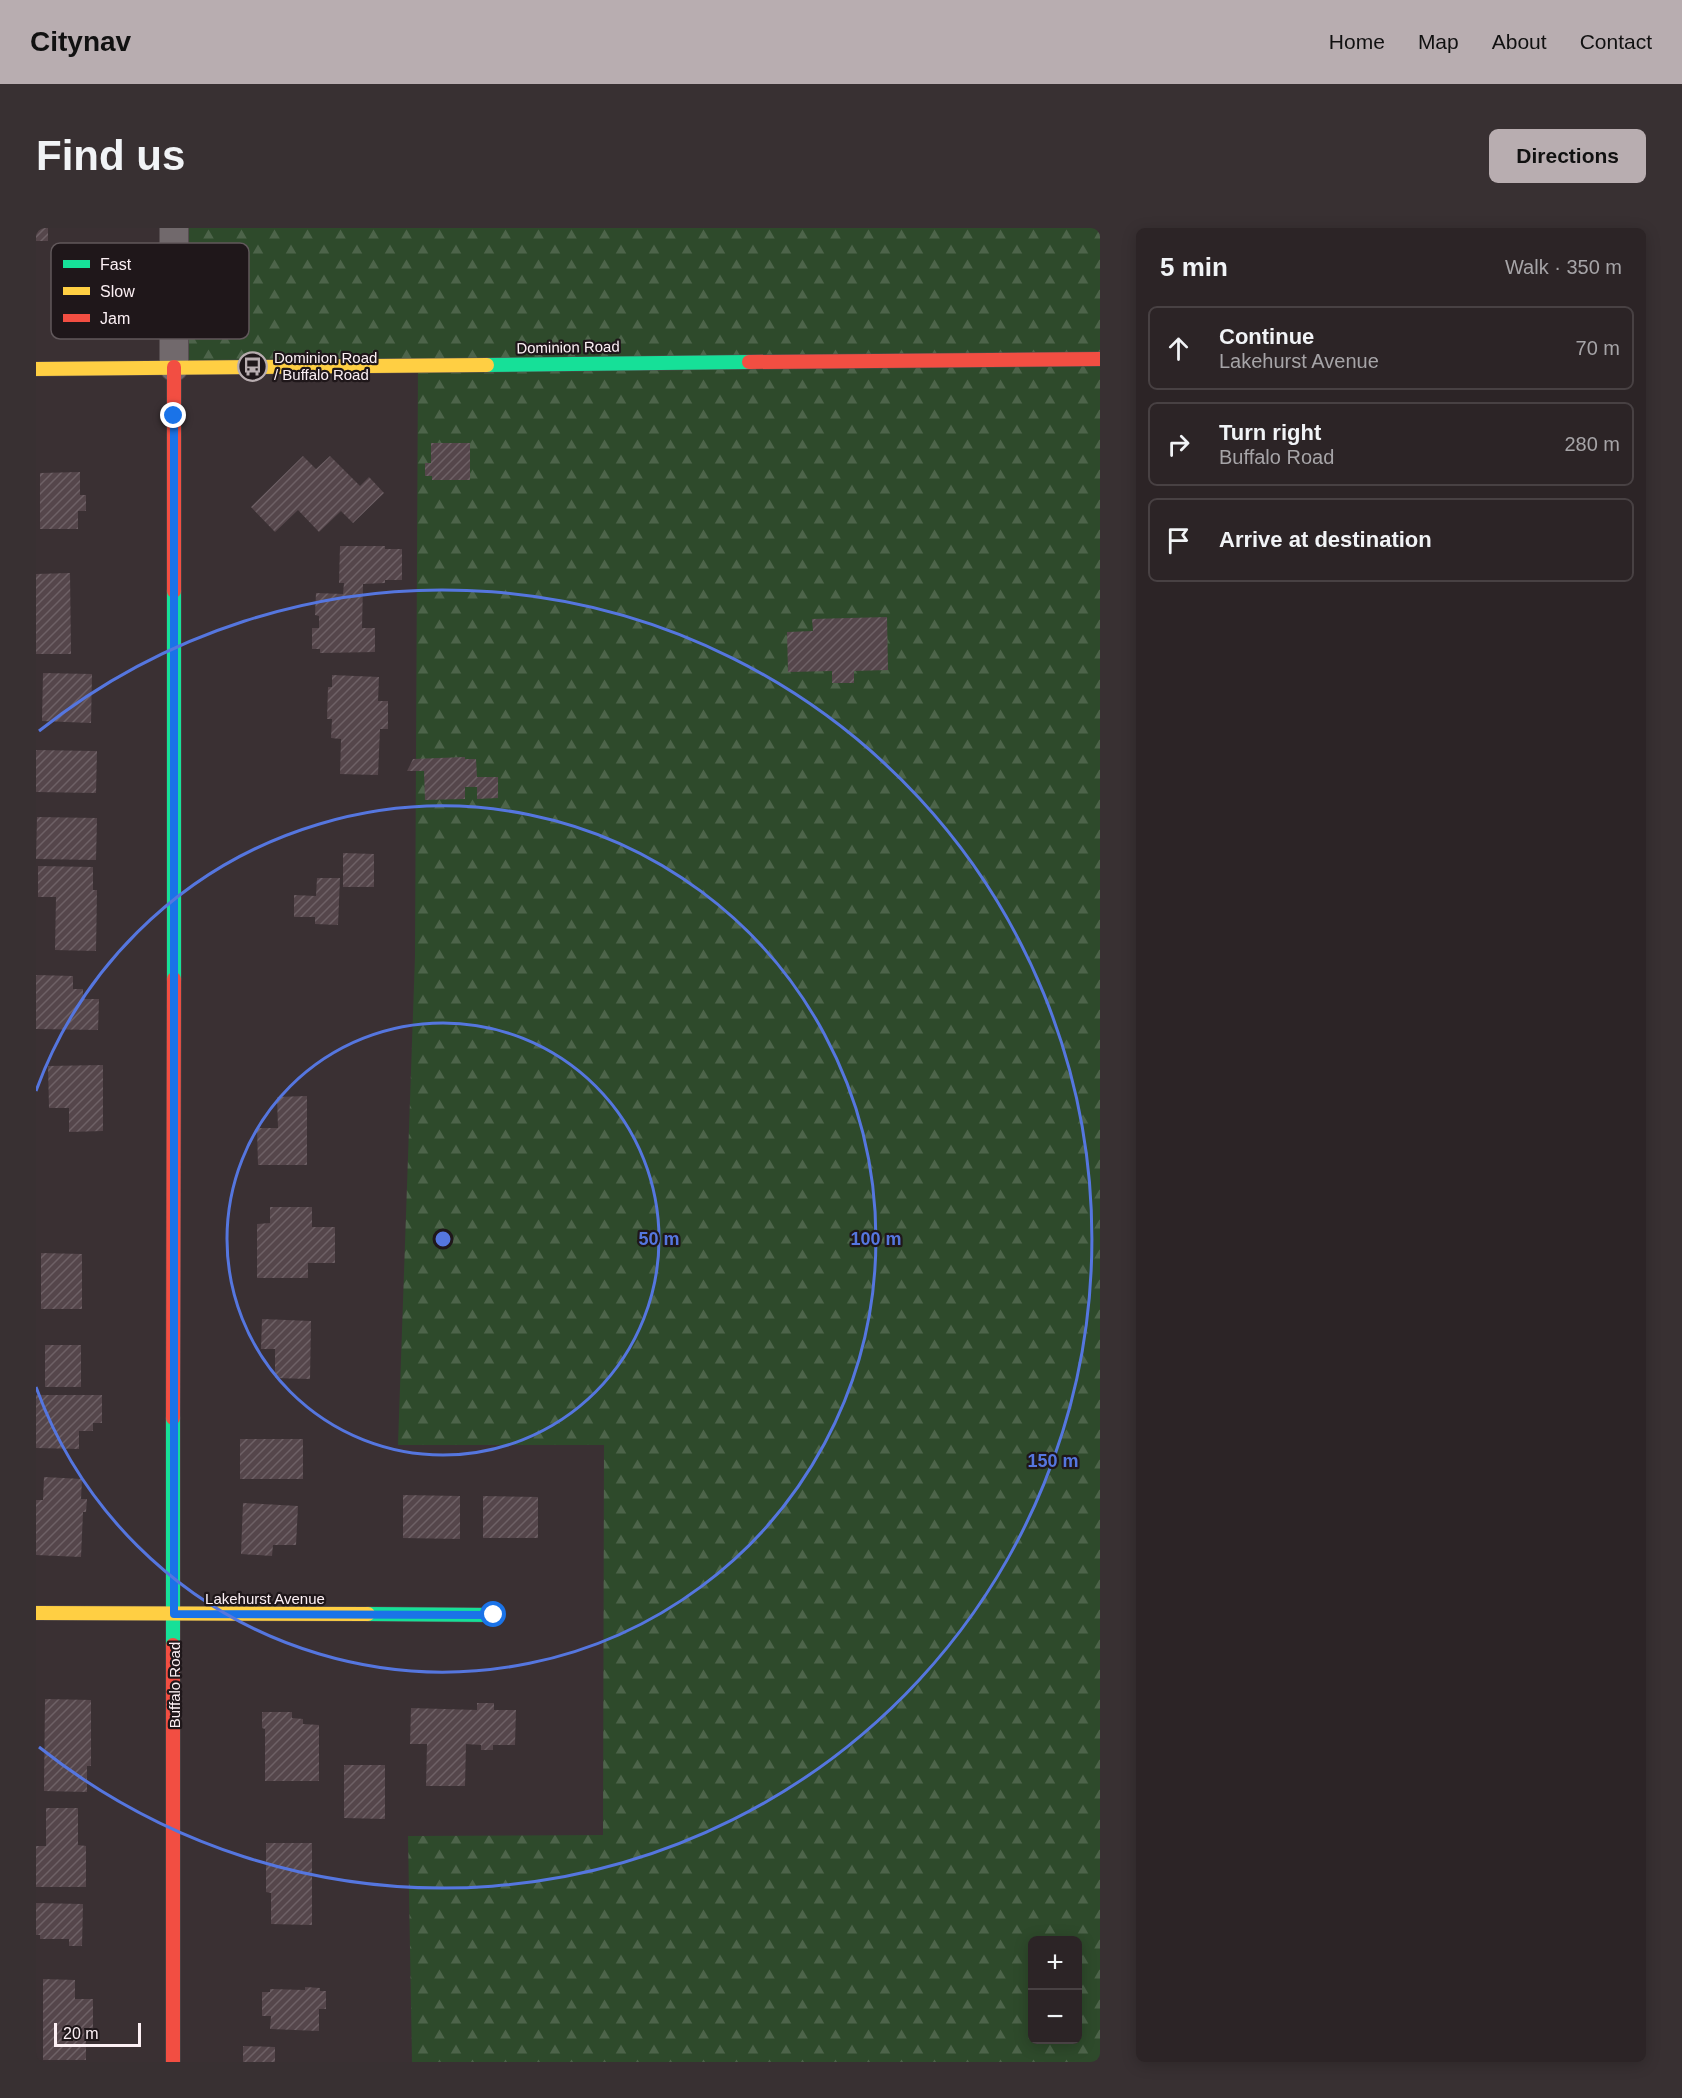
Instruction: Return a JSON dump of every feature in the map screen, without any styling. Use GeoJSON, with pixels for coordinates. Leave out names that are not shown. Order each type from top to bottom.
{"type":"FeatureCollection","features":[{"type":"Feature","properties":{"kind":"street","name":"Buffalo Road"},"geometry":{"type":"LineString","coordinates":[[173,2062],[174,339]]}},
{"type":"Feature","properties":{"kind":"street","name":"Dominion Road"},"geometry":{"type":"LineString","coordinates":[[36,369],[1100,359]]}},
{"type":"Feature","properties":{"kind":"street","name":"Lakehurst Avenue"},"geometry":{"type":"LineString","coordinates":[[36,1613],[494,1615]]}},
{"type":"Feature","properties":{"kind":"green space"},"geometry":{"type":"Polygon","coordinates":[[[174,228],[1100,228],[1100,2062],[412,2062],[408,1836],[603,1835],[604,1445],[398,1445],[415,956],[418,363],[172,365],[172,339],[249,339],[249,243],[174,243],[174,228]]]}},
{"type":"Feature","properties":{"kind":"building"},"geometry":{"type":"Polygon","coordinates":[[[36,228],[48,228],[48,241],[36,241],[36,228]]]}},
{"type":"Feature","properties":{"kind":"building"},"geometry":{"type":"Polygon","coordinates":[[[431,443],[470,443],[470,480],[432,480],[432,476],[425,476],[425,463],[431,463],[431,443]]]}},
{"type":"Feature","properties":{"kind":"building"},"geometry":{"type":"Polygon","coordinates":[[[303,456],[316,469],[330,456],[360,486],[369,477],[384,493],[353,523],[341,511],[319,532],[298,510],[275,532],[251,507],[303,456]]]}},
{"type":"Feature","properties":{"kind":"building"},"geometry":{"type":"Polygon","coordinates":[[[80,472],[80,495],[86,495],[86,511],[78,511],[78,529],[40,529],[40,473],[80,472]]]}},
{"type":"Feature","properties":{"kind":"building"},"geometry":{"type":"Polygon","coordinates":[[[340,546],[385,546],[385,549],[402,549],[402,580],[363,584],[362,628],[375,628],[375,652],[320,653],[320,649],[312,649],[312,628],[319,628],[319,616],[315,615],[316,593],[343,594],[344,583],[339,583],[340,546]]]}},
{"type":"Feature","properties":{"kind":"building"},"geometry":{"type":"Polygon","coordinates":[[[70,573],[71,654],[36,654],[36,574],[70,573]]]}},
{"type":"Feature","properties":{"kind":"building"},"geometry":{"type":"Polygon","coordinates":[[[887,617],[888,670],[854,671],[854,683],[832,683],[832,671],[788,672],[787,632],[813,631],[812,619],[887,617]]]}},
{"type":"Feature","properties":{"kind":"building"},"geometry":{"type":"Polygon","coordinates":[[[43,673],[92,674],[91,723],[42,721],[43,673]]]}},
{"type":"Feature","properties":{"kind":"building"},"geometry":{"type":"Polygon","coordinates":[[[332,675],[379,677],[378,701],[388,701],[388,729],[380,729],[378,775],[340,774],[341,739],[331,738],[332,719],[327,719],[328,687],[332,687],[332,675]]]}},
{"type":"Feature","properties":{"kind":"building"},"geometry":{"type":"Polygon","coordinates":[[[36,750],[97,751],[96,793],[36,792],[36,750]]]}},
{"type":"Feature","properties":{"kind":"building"},"geometry":{"type":"Polygon","coordinates":[[[465,757],[465,759],[476,759],[477,777],[498,777],[498,798],[477,799],[477,787],[465,787],[465,799],[425,800],[424,771],[407,771],[413,759],[465,757]]]}},
{"type":"Feature","properties":{"kind":"building"},"geometry":{"type":"Polygon","coordinates":[[[37,817],[97,818],[96,860],[36,859],[37,817]]]}},
{"type":"Feature","properties":{"kind":"building"},"geometry":{"type":"Polygon","coordinates":[[[343,853],[374,854],[374,887],[343,887],[343,853]]]}},
{"type":"Feature","properties":{"kind":"building"},"geometry":{"type":"Polygon","coordinates":[[[38,866],[93,867],[93,890],[97,890],[96,951],[55,950],[56,897],[38,897],[38,866]]]}},
{"type":"Feature","properties":{"kind":"building"},"geometry":{"type":"Polygon","coordinates":[[[317,878],[340,878],[338,925],[315,924],[315,917],[294,917],[294,895],[316,896],[317,878]]]}},
{"type":"Feature","properties":{"kind":"building"},"geometry":{"type":"Polygon","coordinates":[[[36,975],[73,976],[73,989],[83,989],[83,999],[99,999],[98,1030],[36,1029],[36,975]]]}},
{"type":"Feature","properties":{"kind":"building"},"geometry":{"type":"Polygon","coordinates":[[[103,1065],[103,1131],[69,1132],[69,1108],[49,1108],[48,1066],[103,1065]]]}},
{"type":"Feature","properties":{"kind":"building"},"geometry":{"type":"Polygon","coordinates":[[[307,1096],[307,1165],[258,1165],[257,1128],[278,1128],[277,1097],[307,1096]]]}},
{"type":"Feature","properties":{"kind":"building"},"geometry":{"type":"Polygon","coordinates":[[[270,1207],[312,1207],[312,1227],[335,1227],[335,1263],[308,1263],[308,1278],[257,1278],[257,1224],[270,1223],[270,1207]]]}},
{"type":"Feature","properties":{"kind":"building"},"geometry":{"type":"Polygon","coordinates":[[[41,1253],[82,1254],[82,1309],[41,1309],[41,1253]]]}},
{"type":"Feature","properties":{"kind":"building"},"geometry":{"type":"Polygon","coordinates":[[[262,1319],[311,1321],[310,1379],[275,1378],[275,1349],[261,1349],[262,1319]]]}},
{"type":"Feature","properties":{"kind":"building"},"geometry":{"type":"Polygon","coordinates":[[[45,1345],[81,1345],[81,1387],[45,1387],[45,1345]]]}},
{"type":"Feature","properties":{"kind":"building"},"geometry":{"type":"Polygon","coordinates":[[[36,1395],[102,1395],[102,1423],[93,1423],[93,1431],[79,1431],[79,1449],[36,1448],[36,1395]]]}},
{"type":"Feature","properties":{"kind":"building"},"geometry":{"type":"Polygon","coordinates":[[[240,1439],[303,1439],[303,1479],[240,1479],[240,1439]]]}},
{"type":"Feature","properties":{"kind":"building"},"geometry":{"type":"Polygon","coordinates":[[[44,1477],[82,1479],[81,1499],[87,1499],[86,1512],[83,1512],[81,1557],[36,1555],[36,1500],[43,1500],[44,1477]]]}},
{"type":"Feature","properties":{"kind":"building"},"geometry":{"type":"Polygon","coordinates":[[[403,1495],[460,1496],[460,1539],[403,1538],[403,1495]]]}},
{"type":"Feature","properties":{"kind":"building"},"geometry":{"type":"Polygon","coordinates":[[[483,1496],[538,1497],[538,1538],[483,1538],[483,1496]]]}},
{"type":"Feature","properties":{"kind":"building"},"geometry":{"type":"Polygon","coordinates":[[[243,1503],[298,1506],[296,1545],[273,1545],[272,1556],[241,1554],[243,1503]]]}},
{"type":"Feature","properties":{"kind":"building"},"geometry":{"type":"Polygon","coordinates":[[[45,1699],[91,1700],[91,1766],[87,1766],[87,1792],[44,1791],[45,1699]]]}},
{"type":"Feature","properties":{"kind":"building"},"geometry":{"type":"Polygon","coordinates":[[[477,1703],[494,1703],[494,1710],[516,1710],[515,1745],[493,1745],[493,1750],[481,1750],[481,1745],[466,1744],[465,1786],[426,1786],[427,1744],[410,1744],[411,1708],[477,1710],[477,1703]]]}},
{"type":"Feature","properties":{"kind":"building"},"geometry":{"type":"Polygon","coordinates":[[[262,1712],[292,1712],[292,1718],[303,1719],[303,1724],[319,1725],[319,1781],[265,1781],[265,1729],[262,1728],[262,1712]]]}},
{"type":"Feature","properties":{"kind":"building"},"geometry":{"type":"Polygon","coordinates":[[[344,1765],[385,1765],[385,1819],[344,1818],[344,1765]]]}},
{"type":"Feature","properties":{"kind":"building"},"geometry":{"type":"Polygon","coordinates":[[[46,1808],[78,1808],[78,1845],[86,1846],[86,1887],[36,1887],[36,1846],[46,1846],[46,1808]]]}},
{"type":"Feature","properties":{"kind":"building"},"geometry":{"type":"Polygon","coordinates":[[[266,1843],[312,1843],[312,1925],[271,1924],[271,1893],[266,1892],[266,1843]]]}},
{"type":"Feature","properties":{"kind":"building"},"geometry":{"type":"Polygon","coordinates":[[[36,1903],[83,1904],[82,1946],[69,1946],[69,1939],[40,1939],[40,1935],[36,1935],[36,1903]]]}},
{"type":"Feature","properties":{"kind":"building"},"geometry":{"type":"Polygon","coordinates":[[[43,1979],[75,1980],[75,1999],[93,1999],[93,2028],[86,2028],[86,2060],[43,2060],[43,1979]]]}},
{"type":"Feature","properties":{"kind":"building"},"geometry":{"type":"Polygon","coordinates":[[[305,1987],[320,1988],[320,1991],[326,1991],[326,2009],[319,2009],[319,2031],[270,2029],[271,2016],[262,2016],[262,1992],[270,1992],[270,1989],[305,1990],[305,1987]]]}},
{"type":"Feature","properties":{"kind":"building"},"geometry":{"type":"Polygon","coordinates":[[[243,2046],[275,2047],[275,2062],[243,2062],[243,2046]]]}},
{"type":"Feature","properties":{"kind":"traffic: fast"},"geometry":{"type":"LineString","coordinates":[[487,365],[749,362]]}},
{"type":"Feature","properties":{"kind":"traffic: fast"},"geometry":{"type":"LineString","coordinates":[[174,591],[174,979]]}},
{"type":"Feature","properties":{"kind":"traffic: fast"},"geometry":{"type":"LineString","coordinates":[[173,1418],[173,1645]]}},
{"type":"Feature","properties":{"kind":"traffic: fast"},"geometry":{"type":"LineString","coordinates":[[368,1614],[494,1615]]}},
{"type":"Feature","properties":{"kind":"traffic: slow"},"geometry":{"type":"LineString","coordinates":[[36,369],[487,365]]}},
{"type":"Feature","properties":{"kind":"traffic: slow"},"geometry":{"type":"LineString","coordinates":[[36,1613],[368,1614]]}},
{"type":"Feature","properties":{"kind":"traffic: jam"},"geometry":{"type":"LineString","coordinates":[[749,362],[1100,359]]}},
{"type":"Feature","properties":{"kind":"traffic: jam"},"geometry":{"type":"LineString","coordinates":[[174,367],[174,591]]}},
{"type":"Feature","properties":{"kind":"traffic: jam"},"geometry":{"type":"LineString","coordinates":[[173,1418],[174,979]]}},
{"type":"Feature","properties":{"kind":"traffic: jam"},"geometry":{"type":"LineString","coordinates":[[173,1645],[173,2062]]}},
{"type":"Feature","properties":{"kind":"place","name":"Dominion Road / Buffalo Road"},"geometry":{"type":"Point","coordinates":[253,366]}},
{"type":"Feature","properties":{"kind":"route"},"geometry":{"type":"LineString","coordinates":[[174,416],[174,1614],[494,1615]]}}]}
